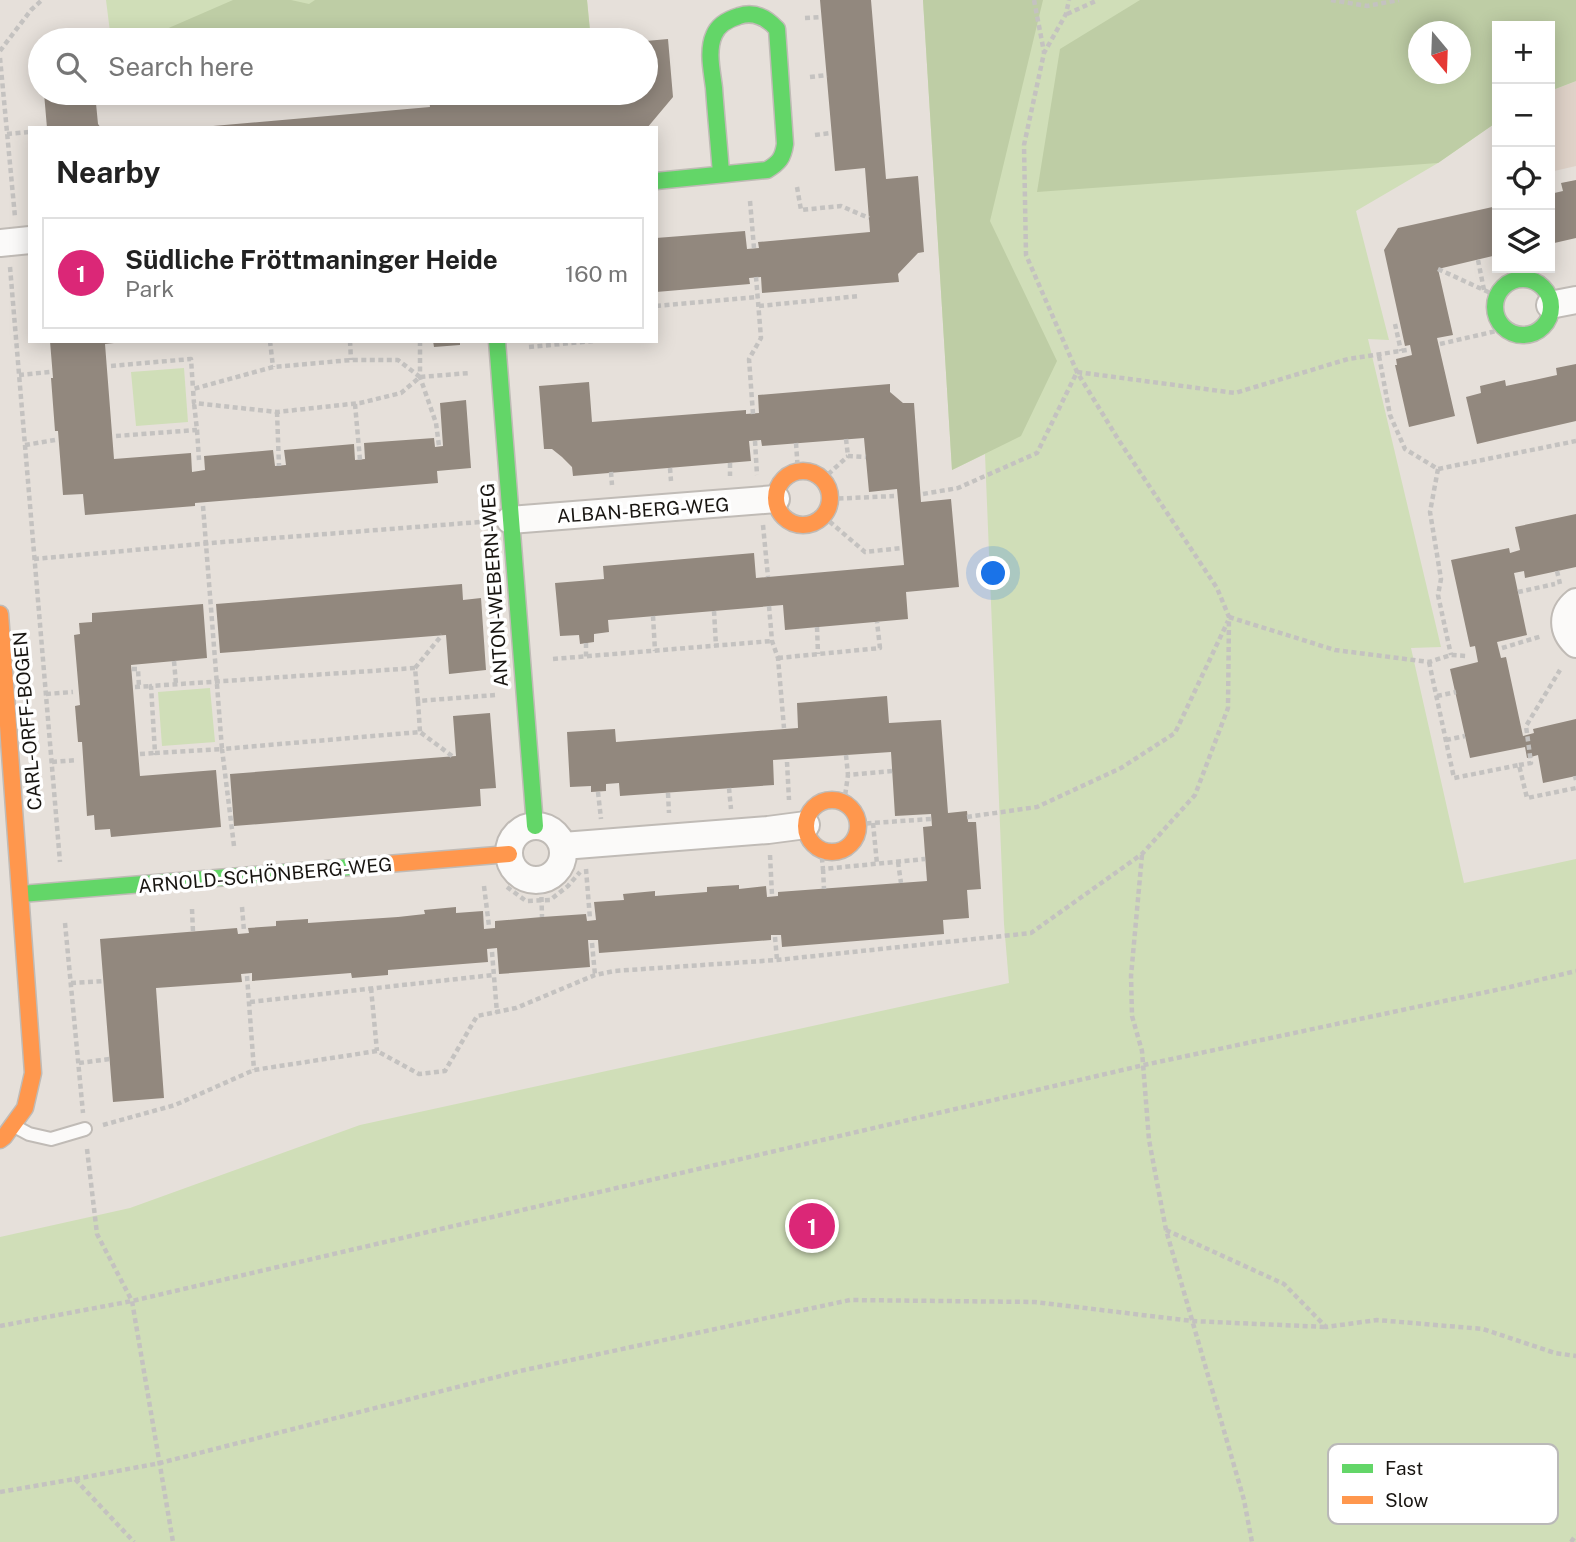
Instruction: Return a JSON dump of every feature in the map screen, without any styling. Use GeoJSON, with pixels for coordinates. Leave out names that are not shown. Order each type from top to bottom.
{"type":"FeatureCollection","features":[{"type":"Feature","properties":{"kind":"street"},"geometry":{"type":"LineString","coordinates":[[658,181],[766,170],[776,165],[783,157],[785,144],[777,29],[769,20],[758,14],[732,18],[714,33],[711,56],[721,174]]}},
{"type":"Feature","properties":{"kind":"street"},"geometry":{"type":"LineString","coordinates":[[1535,275],[1548,296],[1563,302],[1550,314],[1540,329],[1532,334],[1513,334],[1499,322],[1491,293],[1509,283],[1527,280],[1535,275]]}},
{"type":"Feature","properties":{"kind":"street","name":"ANTON-WEBERN-WEG"},"geometry":{"type":"LineString","coordinates":[[497,345],[535,826]]}},
{"type":"Feature","properties":{"kind":"street"},"geometry":{"type":"LineString","coordinates":[[798,472],[811,473],[822,480],[829,491],[830,499],[823,516],[816,522],[798,525],[783,516],[776,499],[781,483],[787,477],[798,472]]}},
{"type":"Feature","properties":{"kind":"street","name":"ALBAN-BERG-WEG"},"geometry":{"type":"LineString","coordinates":[[510,520],[776,499]]}},
{"type":"Feature","properties":{"kind":"street"},"geometry":{"type":"LineString","coordinates":[[1568,592],[1565,620],[1571,636]]}},
{"type":"Feature","properties":{"kind":"street","name":"CARL-ORFF-BOGEN"},"geometry":{"type":"LineString","coordinates":[[0,614],[5,744],[21,894],[33,1073],[25,1108],[0,1140]]}},
{"type":"Feature","properties":{"kind":"street"},"geometry":{"type":"LineString","coordinates":[[573,845],[564,855],[556,872],[541,880],[523,877],[516,871],[509,855],[510,846],[519,832],[535,826],[544,827],[573,845],[788,827],[807,833],[811,841],[821,849],[832,851],[848,846],[865,823],[844,803],[827,800],[812,809],[808,816],[788,827]]}},
{"type":"Feature","properties":{"kind":"street","name":"ARNOLD-SCHÖNBERG-WEG"},"geometry":{"type":"LineString","coordinates":[[21,894],[509,855]]}},
{"type":"Feature","properties":{"kind":"lane"},"geometry":{"type":"LineString","coordinates":[[13,1125],[51,1139],[85,1129]]}},
{"type":"Feature","properties":{"kind":"path"},"geometry":{"type":"LineString","coordinates":[[0,51],[31,10],[42,0]]}},
{"type":"Feature","properties":{"kind":"path"},"geometry":{"type":"LineString","coordinates":[[1034,0],[1044,53]]}},
{"type":"Feature","properties":{"kind":"path"},"geometry":{"type":"LineString","coordinates":[[85,1129],[175,1105],[254,1070],[377,1051],[419,1074],[445,1071],[477,1016],[516,1009],[595,975],[614,971],[777,960],[1031,933],[1142,854],[1195,795],[1228,708],[1229,617],[1217,588],[1077,372],[1026,255],[1024,145],[1044,53],[1066,14],[1069,0]]}},
{"type":"Feature","properties":{"kind":"path"},"geometry":{"type":"LineString","coordinates":[[1066,14],[1098,0]]}},
{"type":"Feature","properties":{"kind":"path"},"geometry":{"type":"LineString","coordinates":[[1331,0],[1367,6],[1399,0]]}},
{"type":"Feature","properties":{"kind":"path","name":"CARL-ORFF-BOGEN"},"geometry":{"type":"LineString","coordinates":[[0,58],[15,218],[13,241],[19,376],[34,559],[71,983],[97,1234],[132,1301],[173,1542]]}},
{"type":"Feature","properties":{"kind":"path"},"geometry":{"type":"LineString","coordinates":[[7,134],[28,132]]}},
{"type":"Feature","properties":{"kind":"path"},"geometry":{"type":"LineString","coordinates":[[776,165],[796,181],[801,209],[841,206],[869,218]]}},
{"type":"Feature","properties":{"kind":"path"},"geometry":{"type":"LineString","coordinates":[[747,173],[754,248]]}},
{"type":"Feature","properties":{"kind":"path"},"geometry":{"type":"LineString","coordinates":[[1478,260],[1491,293]]}},
{"type":"Feature","properties":{"kind":"path"},"geometry":{"type":"LineString","coordinates":[[1438,269],[1491,293]]}},
{"type":"Feature","properties":{"kind":"path"},"geometry":{"type":"LineString","coordinates":[[753,414],[749,359],[761,338],[756,277]]}},
{"type":"Feature","properties":{"kind":"path"},"geometry":{"type":"LineString","coordinates":[[758,306],[859,296]]}},
{"type":"Feature","properties":{"kind":"path"},"geometry":{"type":"LineString","coordinates":[[658,306],[758,297]]}},
{"type":"Feature","properties":{"kind":"path"},"geometry":{"type":"LineString","coordinates":[[1077,372],[1235,393],[1348,359],[1404,351],[1395,324]]}},
{"type":"Feature","properties":{"kind":"path"},"geometry":{"type":"LineString","coordinates":[[1440,344],[1505,329]]}},
{"type":"Feature","properties":{"kind":"path"},"geometry":{"type":"LineString","coordinates":[[270,343],[273,368]]}},
{"type":"Feature","properties":{"kind":"path"},"geometry":{"type":"LineString","coordinates":[[350,343],[351,359]]}},
{"type":"Feature","properties":{"kind":"path"},"geometry":{"type":"LineString","coordinates":[[420,343],[420,376],[436,423],[439,446]]}},
{"type":"Feature","properties":{"kind":"path"},"geometry":{"type":"LineString","coordinates":[[497,345],[545,343]]}},
{"type":"Feature","properties":{"kind":"path"},"geometry":{"type":"LineString","coordinates":[[1379,356],[1390,415],[1405,449],[1438,469],[1576,441]]}},
{"type":"Feature","properties":{"kind":"path"},"geometry":{"type":"LineString","coordinates":[[111,366],[191,359],[200,460]]}},
{"type":"Feature","properties":{"kind":"path"},"geometry":{"type":"LineString","coordinates":[[193,388],[273,368],[351,359],[398,360],[420,376]]}},
{"type":"Feature","properties":{"kind":"path"},"geometry":{"type":"LineString","coordinates":[[19,376],[50,372]]}},
{"type":"Feature","properties":{"kind":"path"},"geometry":{"type":"LineString","coordinates":[[194,403],[276,412],[355,404],[401,393],[420,376],[499,372]]}},
{"type":"Feature","properties":{"kind":"path"},"geometry":{"type":"LineString","coordinates":[[923,494],[958,488],[1037,453],[1077,372]]}},
{"type":"Feature","properties":{"kind":"path"},"geometry":{"type":"LineString","coordinates":[[355,404],[360,460]]}},
{"type":"Feature","properties":{"kind":"path"},"geometry":{"type":"LineString","coordinates":[[276,412],[279,466]]}},
{"type":"Feature","properties":{"kind":"path"},"geometry":{"type":"LineString","coordinates":[[116,436],[197,430]]}},
{"type":"Feature","properties":{"kind":"path"},"geometry":{"type":"LineString","coordinates":[[846,439],[848,456]]}},
{"type":"Feature","properties":{"kind":"path"},"geometry":{"type":"LineString","coordinates":[[25,445],[55,440]]}},
{"type":"Feature","properties":{"kind":"path"},"geometry":{"type":"LineString","coordinates":[[796,443],[798,472]]}},
{"type":"Feature","properties":{"kind":"path"},"geometry":{"type":"LineString","coordinates":[[822,480],[848,456],[866,457]]}},
{"type":"Feature","properties":{"kind":"path"},"geometry":{"type":"LineString","coordinates":[[1438,469],[1430,512],[1441,579],[1438,595],[1451,655]]}},
{"type":"Feature","properties":{"kind":"path"},"geometry":{"type":"LineString","coordinates":[[830,499],[894,496]]}},
{"type":"Feature","properties":{"kind":"path"},"geometry":{"type":"LineString","coordinates":[[203,506],[222,749],[238,877]]}},
{"type":"Feature","properties":{"kind":"path"},"geometry":{"type":"LineString","coordinates":[[823,516],[866,552],[902,548]]}},
{"type":"Feature","properties":{"kind":"path"},"geometry":{"type":"LineString","coordinates":[[34,559],[510,520]]}},
{"type":"Feature","properties":{"kind":"path"},"geometry":{"type":"LineString","coordinates":[[1518,592],[1568,592]]}},
{"type":"Feature","properties":{"kind":"path"},"geometry":{"type":"LineString","coordinates":[[769,606],[772,642],[778,658],[784,728]]}},
{"type":"Feature","properties":{"kind":"path"},"geometry":{"type":"LineString","coordinates":[[714,611],[716,646]]}},
{"type":"Feature","properties":{"kind":"path"},"geometry":{"type":"LineString","coordinates":[[653,616],[655,651]]}},
{"type":"Feature","properties":{"kind":"path"},"geometry":{"type":"LineString","coordinates":[[1229,617],[1335,650],[1429,662],[1451,655],[1467,656]]}},
{"type":"Feature","properties":{"kind":"path"},"geometry":{"type":"LineString","coordinates":[[967,817],[1037,807],[1121,768],[1175,733],[1229,617]]}},
{"type":"Feature","properties":{"kind":"path"},"geometry":{"type":"LineString","coordinates":[[778,658],[880,648],[877,622]]}},
{"type":"Feature","properties":{"kind":"path"},"geometry":{"type":"LineString","coordinates":[[817,627],[818,654]]}},
{"type":"Feature","properties":{"kind":"path"},"geometry":{"type":"LineString","coordinates":[[420,732],[415,667],[442,635]]}},
{"type":"Feature","properties":{"kind":"path"},"geometry":{"type":"LineString","coordinates":[[1502,648],[1571,636]]}},
{"type":"Feature","properties":{"kind":"path"},"geometry":{"type":"LineString","coordinates":[[521,662],[772,642]]}},
{"type":"Feature","properties":{"kind":"path"},"geometry":{"type":"LineString","coordinates":[[586,643],[586,657]]}},
{"type":"Feature","properties":{"kind":"path"},"geometry":{"type":"LineString","coordinates":[[174,661],[176,684]]}},
{"type":"Feature","properties":{"kind":"path"},"geometry":{"type":"LineString","coordinates":[[1429,662],[1454,778],[1531,763],[1525,726],[1560,670]]}},
{"type":"Feature","properties":{"kind":"path"},"geometry":{"type":"LineString","coordinates":[[131,669],[138,668],[137,687],[415,667]]}},
{"type":"Feature","properties":{"kind":"path"},"geometry":{"type":"LineString","coordinates":[[151,686],[155,753]]}},
{"type":"Feature","properties":{"kind":"path"},"geometry":{"type":"LineString","coordinates":[[46,694],[73,692]]}},
{"type":"Feature","properties":{"kind":"path"},"geometry":{"type":"LineString","coordinates":[[1437,696],[1455,692]]}},
{"type":"Feature","properties":{"kind":"path"},"geometry":{"type":"LineString","coordinates":[[418,701],[523,693]]}},
{"type":"Feature","properties":{"kind":"path"},"geometry":{"type":"LineString","coordinates":[[140,754],[420,732],[452,756]]}},
{"type":"Feature","properties":{"kind":"path"},"geometry":{"type":"LineString","coordinates":[[1446,740],[1465,736]]}},
{"type":"Feature","properties":{"kind":"path"},"geometry":{"type":"LineString","coordinates":[[844,803],[848,775],[846,755]]}},
{"type":"Feature","properties":{"kind":"path"},"geometry":{"type":"LineString","coordinates":[[52,762],[78,760]]}},
{"type":"Feature","properties":{"kind":"path"},"geometry":{"type":"LineString","coordinates":[[772,895],[788,827],[787,762]]}},
{"type":"Feature","properties":{"kind":"path"},"geometry":{"type":"LineString","coordinates":[[1518,765],[1527,798],[1576,788]]}},
{"type":"Feature","properties":{"kind":"path"},"geometry":{"type":"LineString","coordinates":[[848,775],[892,771]]}},
{"type":"Feature","properties":{"kind":"path"},"geometry":{"type":"LineString","coordinates":[[877,864],[865,823],[931,819]]}},
{"type":"Feature","properties":{"kind":"path"},"geometry":{"type":"LineString","coordinates":[[573,845],[590,919]]}},
{"type":"Feature","properties":{"kind":"path"},"geometry":{"type":"LineString","coordinates":[[821,849],[824,889]]}},
{"type":"Feature","properties":{"kind":"path"},"geometry":{"type":"LineString","coordinates":[[1142,854],[1131,976],[1132,1016],[1144,1065],[1149,1140],[1166,1230],[1244,1500],[1251,1542]]}},
{"type":"Feature","properties":{"kind":"path"},"geometry":{"type":"LineString","coordinates":[[481,857],[489,926]]}},
{"type":"Feature","properties":{"kind":"path"},"geometry":{"type":"LineString","coordinates":[[823,869],[925,859]]}},
{"type":"Feature","properties":{"kind":"path"},"geometry":{"type":"LineString","coordinates":[[898,862],[901,883]]}},
{"type":"Feature","properties":{"kind":"path"},"geometry":{"type":"LineString","coordinates":[[541,880],[542,917]]}},
{"type":"Feature","properties":{"kind":"path"},"geometry":{"type":"LineString","coordinates":[[192,905],[193,932]]}},
{"type":"Feature","properties":{"kind":"path"},"geometry":{"type":"LineString","coordinates":[[775,937],[777,960]]}},
{"type":"Feature","properties":{"kind":"path"},"geometry":{"type":"LineString","coordinates":[[592,943],[595,975]]}},
{"type":"Feature","properties":{"kind":"path"},"geometry":{"type":"LineString","coordinates":[[492,952],[497,1013]]}},
{"type":"Feature","properties":{"kind":"path"},"geometry":{"type":"LineString","coordinates":[[0,1326],[132,1301],[1144,1065],[1576,971]]}},
{"type":"Feature","properties":{"kind":"path"},"geometry":{"type":"LineString","coordinates":[[247,975],[254,1070]]}},
{"type":"Feature","properties":{"kind":"path"},"geometry":{"type":"LineString","coordinates":[[250,1002],[493,975]]}},
{"type":"Feature","properties":{"kind":"path"},"geometry":{"type":"LineString","coordinates":[[71,983],[104,981]]}},
{"type":"Feature","properties":{"kind":"path"},"geometry":{"type":"LineString","coordinates":[[370,988],[377,1051]]}},
{"type":"Feature","properties":{"kind":"path"},"geometry":{"type":"LineString","coordinates":[[79,1063],[110,1059]]}},
{"type":"Feature","properties":{"kind":"path"},"geometry":{"type":"LineString","coordinates":[[1166,1230],[1284,1284],[1326,1327]]}},
{"type":"Feature","properties":{"kind":"path"},"geometry":{"type":"LineString","coordinates":[[0,1492],[160,1463],[520,1371],[850,1300],[1035,1301],[1192,1321],[1326,1327],[1377,1320],[1483,1329],[1555,1353],[1576,1356]]}},
{"type":"Feature","properties":{"kind":"path"},"geometry":{"type":"LineString","coordinates":[[75,1479],[134,1542]]}},
{"type":"Feature","properties":{"kind":"path"},"geometry":{"type":"LineString","coordinates":[[1571,1542],[1576,1535]]}},
{"type":"Feature","properties":{"kind":"shaded area"},"geometry":{"type":"Polygon","coordinates":[[[1576,81],[1576,166],[1555,171],[1555,147],[1555,89],[1576,81]]]}},
{"type":"Feature","properties":{"kind":"green space"},"geometry":{"type":"Polygon","coordinates":[[[106,0],[587,0],[590,28],[110,28],[106,0]]]}},
{"type":"Feature","properties":{"kind":"green space"},"geometry":{"type":"Polygon","coordinates":[[[233,0],[291,0],[309,4],[315,0],[587,0],[590,28],[169,28],[233,0]]]}},
{"type":"Feature","properties":{"kind":"green space"},"geometry":{"type":"Polygon","coordinates":[[[923,0],[1576,0],[1576,81],[1555,89],[1555,21],[1492,21],[1492,125],[1438,163],[1356,211],[1389,340],[1368,339],[1441,647],[1411,648],[1464,883],[1576,859],[1576,1542],[0,1542],[0,1237],[130,1208],[360,1125],[1009,983],[1004,924],[985,454],[952,470],[923,0]]]}},
{"type":"Feature","properties":{"kind":"green space"},"geometry":{"type":"Polygon","coordinates":[[[923,0],[1043,0],[990,221],[1057,361],[1021,436],[952,470],[923,0]]]}},
{"type":"Feature","properties":{"kind":"green space"},"geometry":{"type":"Polygon","coordinates":[[[1140,0],[1576,0],[1576,81],[1555,89],[1555,21],[1492,21],[1492,125],[1438,163],[1037,192],[1060,49],[1140,0]]]}},
{"type":"Feature","properties":{"kind":"green space"},"geometry":{"type":"Polygon","coordinates":[[[184,368],[188,422],[136,426],[131,372],[184,368]]]}},
{"type":"Feature","properties":{"kind":"green space"},"geometry":{"type":"Polygon","coordinates":[[[210,688],[215,742],[162,746],[158,692],[210,688]]]}},
{"type":"Feature","properties":{"kind":"building"},"geometry":{"type":"Polygon","coordinates":[[[820,0],[871,0],[886,179],[918,176],[924,252],[918,253],[898,274],[899,282],[762,293],[761,277],[749,278],[750,284],[658,292],[658,238],[745,231],[747,249],[759,248],[758,242],[870,232],[865,168],[835,171],[820,0]]]}},
{"type":"Feature","properties":{"kind":"building"},"geometry":{"type":"Polygon","coordinates":[[[668,39],[673,97],[649,126],[213,126],[430,105],[658,105],[658,40],[668,39]]]}},
{"type":"Feature","properties":{"kind":"building"},"geometry":{"type":"Polygon","coordinates":[[[45,105],[96,105],[100,126],[47,126],[45,105]]]}},
{"type":"Feature","properties":{"kind":"building"},"geometry":{"type":"Polygon","coordinates":[[[1576,180],[1576,238],[1555,243],[1555,193],[1563,191],[1561,183],[1576,180]]]}},
{"type":"Feature","properties":{"kind":"building"},"geometry":{"type":"Polygon","coordinates":[[[1492,207],[1492,256],[1438,269],[1453,335],[1437,338],[1455,416],[1409,427],[1395,365],[1396,359],[1412,355],[1410,345],[1405,346],[1384,250],[1398,228],[1492,207]]]}},
{"type":"Feature","properties":{"kind":"building"},"geometry":{"type":"Polygon","coordinates":[[[50,343],[114,343],[105,344],[114,459],[191,453],[192,472],[205,470],[204,456],[273,450],[275,466],[286,465],[284,450],[354,444],[355,460],[365,459],[364,443],[434,438],[435,447],[443,446],[440,403],[466,400],[471,468],[437,471],[438,483],[85,515],[83,494],[63,495],[58,431],[55,431],[50,343]]]}},
{"type":"Feature","properties":{"kind":"building"},"geometry":{"type":"Polygon","coordinates":[[[433,343],[460,343],[460,345],[434,347],[433,343]]]}},
{"type":"Feature","properties":{"kind":"building"},"geometry":{"type":"Polygon","coordinates":[[[1576,364],[1576,421],[1477,444],[1466,397],[1481,393],[1480,386],[1505,380],[1506,386],[1557,375],[1556,368],[1576,364]]]}},
{"type":"Feature","properties":{"kind":"building"},"geometry":{"type":"Polygon","coordinates":[[[589,382],[592,422],[746,410],[746,414],[759,413],[758,395],[890,384],[890,392],[903,403],[914,403],[921,502],[951,499],[959,587],[906,592],[908,619],[785,630],[783,605],[608,620],[609,632],[594,634],[594,642],[580,644],[579,635],[560,636],[555,583],[604,579],[603,566],[754,553],[756,578],[904,565],[897,489],[869,492],[864,438],[762,446],[761,440],[749,441],[751,461],[573,476],[572,467],[562,457],[552,449],[544,449],[539,386],[589,382]]]}},
{"type":"Feature","properties":{"kind":"building"},"geometry":{"type":"Polygon","coordinates":[[[1576,514],[1576,567],[1525,578],[1524,571],[1514,573],[1527,635],[1497,642],[1501,658],[1506,657],[1523,736],[1534,733],[1533,729],[1576,719],[1576,776],[1543,783],[1538,755],[1527,758],[1525,747],[1470,758],[1450,669],[1478,662],[1475,646],[1470,647],[1451,560],[1509,548],[1510,553],[1520,550],[1515,527],[1576,514]]]}},
{"type":"Feature","properties":{"kind":"building"},"geometry":{"type":"Polygon","coordinates":[[[462,584],[463,600],[481,598],[486,670],[449,674],[446,635],[220,653],[216,604],[462,584]]]}},
{"type":"Feature","properties":{"kind":"building"},"geometry":{"type":"Polygon","coordinates":[[[203,604],[207,658],[131,665],[140,776],[216,770],[221,827],[111,837],[110,829],[95,830],[94,815],[87,816],[82,742],[78,742],[75,706],[80,705],[74,635],[80,634],[79,623],[92,622],[92,613],[203,604]]]}},
{"type":"Feature","properties":{"kind":"building"},"geometry":{"type":"Polygon","coordinates":[[[887,696],[889,723],[941,720],[948,813],[967,811],[968,822],[976,822],[981,889],[967,890],[969,918],[943,920],[944,934],[782,947],[781,935],[771,935],[771,940],[599,953],[598,940],[588,940],[590,967],[499,974],[497,948],[487,949],[488,962],[388,970],[388,975],[352,978],[351,973],[252,981],[252,973],[241,974],[242,982],[156,988],[164,1098],[113,1102],[100,939],[237,928],[238,934],[249,933],[248,928],[276,926],[276,921],[308,919],[308,923],[398,917],[425,914],[424,910],[456,907],[456,913],[483,911],[484,929],[495,928],[495,921],[542,917],[586,914],[587,921],[596,920],[594,902],[624,900],[623,894],[655,891],[655,896],[707,892],[707,887],[739,885],[739,889],[766,886],[767,897],[778,896],[778,892],[927,881],[923,827],[932,826],[931,814],[895,816],[891,752],[773,760],[774,785],[620,796],[619,783],[606,784],[606,791],[591,792],[591,786],[570,787],[567,732],[615,729],[616,742],[798,728],[797,703],[887,696]]]}},
{"type":"Feature","properties":{"kind":"building"},"geometry":{"type":"Polygon","coordinates":[[[490,713],[496,788],[480,789],[481,806],[234,826],[230,774],[456,756],[453,716],[490,713]]]}},
{"type":"Feature","properties":{"kind":"traffic: fast"},"geometry":{"type":"LineString","coordinates":[[658,181],[767,170],[780,160],[785,144],[777,29],[755,15],[735,17],[728,21],[718,28],[712,41],[711,61],[721,174]]}},
{"type":"Feature","properties":{"kind":"traffic: fast"},"geometry":{"type":"LineString","coordinates":[[1523,279],[1534,281],[1543,287],[1549,296],[1551,307],[1549,318],[1543,327],[1534,333],[1523,335],[1512,333],[1503,327],[1497,318],[1495,307],[1497,296],[1503,287],[1512,281],[1523,279]]}},
{"type":"Feature","properties":{"kind":"traffic: fast"},"geometry":{"type":"LineString","coordinates":[[497,343],[535,826]]}},
{"type":"Feature","properties":{"kind":"traffic: fast"},"geometry":{"type":"LineString","coordinates":[[21,894],[363,866]]}},
{"type":"Feature","properties":{"kind":"traffic: slow"},"geometry":{"type":"LineString","coordinates":[[803,471],[822,479],[830,498],[822,517],[803,525],[784,517],[776,498],[784,479],[803,471]]}},
{"type":"Feature","properties":{"kind":"traffic: slow"},"geometry":{"type":"LineString","coordinates":[[0,614],[33,1073],[25,1108],[0,1140]]}},
{"type":"Feature","properties":{"kind":"traffic: slow"},"geometry":{"type":"LineString","coordinates":[[832,800],[842,802],[850,808],[856,816],[858,826],[856,836],[850,844],[842,850],[832,852],[822,850],[814,844],[808,836],[806,826],[808,816],[814,808],[822,802],[832,800]]}},
{"type":"Feature","properties":{"kind":"traffic: slow"},"geometry":{"type":"LineString","coordinates":[[363,866],[509,854]]}},
{"type":"Feature","properties":{"kind":"place","name":"Südliche Fröttmaninger Heide"},"geometry":{"type":"Point","coordinates":[812,1226]}}]}
